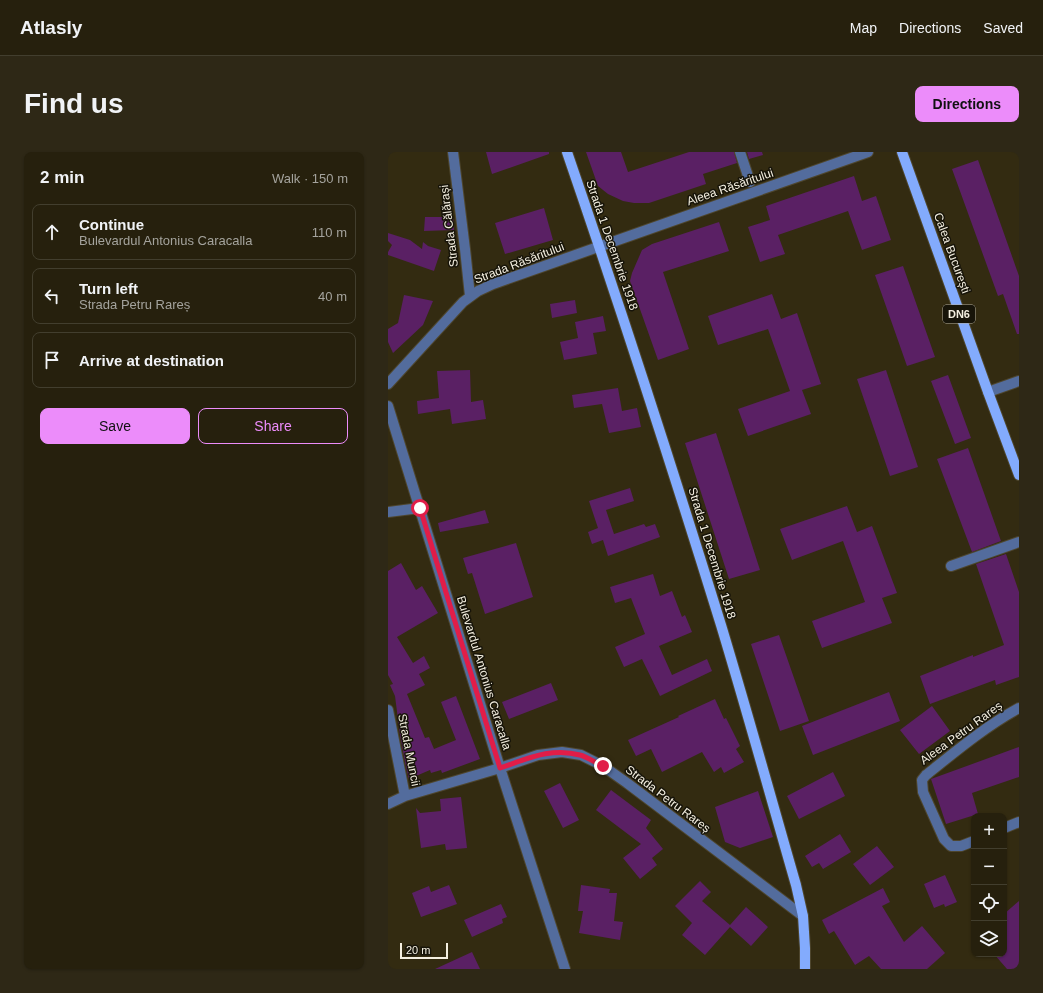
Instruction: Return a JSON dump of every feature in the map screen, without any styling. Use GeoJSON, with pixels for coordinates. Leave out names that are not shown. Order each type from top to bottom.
{"type":"FeatureCollection","features":[{"type":"Feature","properties":{"kind":"main road","name":"Strada 1 Decembrie 1918"},"geometry":{"type":"LineString","coordinates":[[567,152],[655,414],[722,627],[796,885],[803,916],[805,969]]}},
{"type":"Feature","properties":{"kind":"main road","name":"Calea București"},"geometry":{"type":"LineString","coordinates":[[902,152],[1019,475]]}},
{"type":"Feature","properties":{"kind":"street","name":"Strada Călărași"},"geometry":{"type":"LineString","coordinates":[[453,152],[470,296]]}},
{"type":"Feature","properties":{"kind":"street"},"geometry":{"type":"LineString","coordinates":[[740,152],[750,182]]}},
{"type":"Feature","properties":{"kind":"street","name":"Aleea Răsăritului"},"geometry":{"type":"LineString","coordinates":[[600,247],[868,152]]}},
{"type":"Feature","properties":{"kind":"street","name":"Strada Răsăritului"},"geometry":{"type":"LineString","coordinates":[[388,384],[470,296],[493,284],[600,247]]}},
{"type":"Feature","properties":{"kind":"street"},"geometry":{"type":"LineString","coordinates":[[988,392],[1019,381]]}},
{"type":"Feature","properties":{"kind":"street","name":"Bulevardul Antonius Caracalla"},"geometry":{"type":"LineString","coordinates":[[388,406],[500,768],[565,969]]}},
{"type":"Feature","properties":{"kind":"street"},"geometry":{"type":"LineString","coordinates":[[388,512],[420,508]]}},
{"type":"Feature","properties":{"kind":"street"},"geometry":{"type":"LineString","coordinates":[[951,566],[1019,542]]}},
{"type":"Feature","properties":{"kind":"street","name":"Aleea Petru Rareș"},"geometry":{"type":"LineString","coordinates":[[971,842],[961,846],[951,846],[944,839],[923,792],[922,780],[926,774],[977,735],[1002,717],[1019,708]]}},
{"type":"Feature","properties":{"kind":"street","name":"Strada Muncii"},"geometry":{"type":"LineString","coordinates":[[388,710],[405,796]]}},
{"type":"Feature","properties":{"kind":"street","name":"Strada Petru Rareș"},"geometry":{"type":"LineString","coordinates":[[388,804],[405,796],[500,768],[538,755],[562,752],[581,756],[603,766],[627,783],[803,916]]}},
{"type":"Feature","properties":{"kind":"street"},"geometry":{"type":"LineString","coordinates":[[1007,827],[1019,822]]}},
{"type":"Feature","properties":{"kind":"building"},"geometry":{"type":"Polygon","coordinates":[[[486,152],[549,152],[549,154],[492,174],[486,152]]]}},
{"type":"Feature","properties":{"kind":"building"},"geometry":{"type":"Polygon","coordinates":[[[586,152],[621,152],[628,172],[689,152],[734,152],[737,163],[703,174],[706,184],[649,203],[634,203],[623,201],[608,194],[598,186],[586,152]]]}},
{"type":"Feature","properties":{"kind":"building"},"geometry":{"type":"Polygon","coordinates":[[[747,152],[762,152],[763,155],[749,159],[747,152]]]}},
{"type":"Feature","properties":{"kind":"building"},"geometry":{"type":"Polygon","coordinates":[[[978,160],[1019,276],[1019,334],[1017,334],[1003,294],[998,296],[952,169],[978,160]]]}},
{"type":"Feature","properties":{"kind":"building"},"geometry":{"type":"Polygon","coordinates":[[[854,176],[862,201],[876,196],[891,240],[862,250],[848,211],[778,235],[785,254],[760,262],[748,227],[770,220],[766,206],[854,176]]]}},
{"type":"Feature","properties":{"kind":"building"},"geometry":{"type":"Polygon","coordinates":[[[544,208],[553,240],[505,254],[495,223],[544,208]]]}},
{"type":"Feature","properties":{"kind":"building"},"geometry":{"type":"Polygon","coordinates":[[[425,217],[453,217],[454,230],[424,231],[425,217]]]}},
{"type":"Feature","properties":{"kind":"building"},"geometry":{"type":"Polygon","coordinates":[[[719,222],[729,251],[663,272],[689,349],[658,360],[630,281],[642,250],[652,244],[719,222]]]}},
{"type":"Feature","properties":{"kind":"building"},"geometry":{"type":"Polygon","coordinates":[[[388,233],[410,240],[422,249],[423,242],[428,246],[441,250],[434,271],[388,255],[392,245],[388,241],[388,233]]]}},
{"type":"Feature","properties":{"kind":"building"},"geometry":{"type":"Polygon","coordinates":[[[903,266],[935,357],[907,366],[875,275],[903,266]]]}},
{"type":"Feature","properties":{"kind":"building"},"geometry":{"type":"Polygon","coordinates":[[[772,294],[781,319],[797,313],[821,384],[802,390],[811,414],[748,436],[738,409],[790,391],[768,329],[718,345],[708,316],[772,294]]]}},
{"type":"Feature","properties":{"kind":"building"},"geometry":{"type":"Polygon","coordinates":[[[404,295],[433,301],[423,325],[393,353],[388,342],[388,329],[398,323],[404,295]]]}},
{"type":"Feature","properties":{"kind":"building"},"geometry":{"type":"Polygon","coordinates":[[[575,300],[577,313],[552,318],[550,304],[575,300]]]}},
{"type":"Feature","properties":{"kind":"building"},"geometry":{"type":"Polygon","coordinates":[[[603,316],[606,331],[593,333],[597,354],[564,360],[560,342],[578,338],[575,322],[603,316]]]}},
{"type":"Feature","properties":{"kind":"building"},"geometry":{"type":"Polygon","coordinates":[[[470,370],[471,402],[483,400],[486,419],[452,424],[450,409],[418,414],[417,401],[439,398],[437,371],[470,370]]]}},
{"type":"Feature","properties":{"kind":"building"},"geometry":{"type":"Polygon","coordinates":[[[886,370],[918,467],[890,476],[857,379],[886,370]]]}},
{"type":"Feature","properties":{"kind":"building"},"geometry":{"type":"Polygon","coordinates":[[[948,375],[971,438],[955,444],[931,381],[948,375]]]}},
{"type":"Feature","properties":{"kind":"building"},"geometry":{"type":"Polygon","coordinates":[[[618,388],[622,411],[637,408],[641,427],[609,433],[602,404],[574,408],[572,395],[618,388]]]}},
{"type":"Feature","properties":{"kind":"building"},"geometry":{"type":"Polygon","coordinates":[[[716,433],[760,570],[729,579],[685,443],[716,433]]]}},
{"type":"Feature","properties":{"kind":"building"},"geometry":{"type":"Polygon","coordinates":[[[968,448],[1001,541],[972,552],[937,459],[968,448]]]}},
{"type":"Feature","properties":{"kind":"building"},"geometry":{"type":"Polygon","coordinates":[[[630,488],[634,501],[606,510],[614,534],[644,524],[646,527],[655,524],[660,537],[608,556],[603,540],[592,544],[588,532],[598,528],[589,501],[630,488]]]}},
{"type":"Feature","properties":{"kind":"building"},"geometry":{"type":"Polygon","coordinates":[[[847,506],[857,532],[872,526],[897,593],[882,598],[892,623],[822,648],[812,621],[865,602],[843,541],[792,560],[780,529],[847,506]]]}},
{"type":"Feature","properties":{"kind":"building"},"geometry":{"type":"Polygon","coordinates":[[[485,510],[489,523],[440,532],[438,523],[485,510]]]}},
{"type":"Feature","properties":{"kind":"building"},"geometry":{"type":"Polygon","coordinates":[[[516,543],[533,597],[485,614],[472,573],[468,574],[463,558],[516,543]]]}},
{"type":"Feature","properties":{"kind":"building"},"geometry":{"type":"Polygon","coordinates":[[[1006,554],[1019,592],[1019,677],[996,685],[995,680],[930,704],[920,676],[973,655],[973,657],[1004,645],[976,564],[1006,554]]]}},
{"type":"Feature","properties":{"kind":"building"},"geometry":{"type":"Polygon","coordinates":[[[401,563],[416,590],[422,586],[438,613],[397,637],[413,663],[424,656],[430,668],[419,674],[425,685],[407,694],[425,738],[429,737],[434,749],[456,740],[441,702],[456,696],[480,759],[442,773],[441,770],[431,773],[430,770],[409,779],[400,735],[395,696],[390,685],[393,684],[388,675],[388,571],[401,563]]]}},
{"type":"Feature","properties":{"kind":"building"},"geometry":{"type":"Polygon","coordinates":[[[653,574],[660,596],[672,591],[682,617],[685,615],[692,632],[659,646],[672,675],[707,659],[712,671],[660,696],[642,659],[624,667],[615,647],[645,634],[631,598],[615,603],[610,587],[653,574]]]}},
{"type":"Feature","properties":{"kind":"building"},"geometry":{"type":"Polygon","coordinates":[[[779,635],[809,721],[780,731],[751,644],[779,635]]]}},
{"type":"Feature","properties":{"kind":"building"},"geometry":{"type":"Polygon","coordinates":[[[551,683],[558,700],[509,719],[502,702],[551,683]]]}},
{"type":"Feature","properties":{"kind":"building"},"geometry":{"type":"Polygon","coordinates":[[[889,692],[900,721],[813,755],[802,726],[889,692]]]}},
{"type":"Feature","properties":{"kind":"building"},"geometry":{"type":"Polygon","coordinates":[[[715,699],[724,719],[726,718],[740,746],[736,749],[744,762],[724,773],[721,767],[714,772],[702,752],[662,772],[651,749],[636,756],[628,740],[715,699]]]}},
{"type":"Feature","properties":{"kind":"building"},"geometry":{"type":"Polygon","coordinates":[[[932,706],[950,731],[919,754],[900,730],[932,706]]]}},
{"type":"Feature","properties":{"kind":"building"},"geometry":{"type":"Polygon","coordinates":[[[1019,747],[1019,777],[972,793],[978,813],[971,813],[971,816],[946,824],[931,779],[1019,747]]]}},
{"type":"Feature","properties":{"kind":"building"},"geometry":{"type":"Polygon","coordinates":[[[833,772],[845,796],[799,819],[787,796],[833,772]]]}},
{"type":"Feature","properties":{"kind":"building"},"geometry":{"type":"Polygon","coordinates":[[[560,783],[579,820],[563,828],[544,791],[560,783]]]}},
{"type":"Feature","properties":{"kind":"building"},"geometry":{"type":"Polygon","coordinates":[[[611,790],[651,820],[646,828],[663,849],[652,858],[657,865],[640,879],[623,858],[641,844],[596,810],[611,790]]]}},
{"type":"Feature","properties":{"kind":"building"},"geometry":{"type":"Polygon","coordinates":[[[758,791],[773,837],[740,848],[725,842],[715,807],[758,791]]]}},
{"type":"Feature","properties":{"kind":"building"},"geometry":{"type":"Polygon","coordinates":[[[461,797],[467,848],[446,850],[445,844],[421,848],[416,808],[420,813],[441,811],[440,799],[461,797]]]}},
{"type":"Feature","properties":{"kind":"building"},"geometry":{"type":"Polygon","coordinates":[[[840,834],[851,852],[823,869],[819,863],[812,867],[805,856],[840,834]]]}},
{"type":"Feature","properties":{"kind":"building"},"geometry":{"type":"Polygon","coordinates":[[[877,846],[894,867],[870,885],[853,864],[877,846]]]}},
{"type":"Feature","properties":{"kind":"building"},"geometry":{"type":"Polygon","coordinates":[[[945,875],[957,902],[945,907],[944,904],[934,908],[924,884],[945,875]]]}},
{"type":"Feature","properties":{"kind":"building"},"geometry":{"type":"Polygon","coordinates":[[[700,881],[711,892],[702,901],[730,925],[746,907],[768,927],[751,946],[730,927],[705,955],[682,935],[692,923],[675,906],[700,881]]]}},
{"type":"Feature","properties":{"kind":"building"},"geometry":{"type":"Polygon","coordinates":[[[449,885],[457,904],[421,917],[412,893],[429,886],[431,892],[449,885]]]}},
{"type":"Feature","properties":{"kind":"building"},"geometry":{"type":"Polygon","coordinates":[[[581,885],[610,889],[609,893],[617,893],[614,921],[623,922],[620,940],[579,933],[583,911],[578,911],[581,885]]]}},
{"type":"Feature","properties":{"kind":"building"},"geometry":{"type":"Polygon","coordinates":[[[883,888],[890,902],[882,906],[904,942],[922,926],[945,953],[927,969],[881,969],[869,956],[855,965],[834,931],[829,934],[822,920],[883,888]]]}},
{"type":"Feature","properties":{"kind":"building"},"geometry":{"type":"Polygon","coordinates":[[[1019,901],[1019,969],[1007,969],[997,957],[1007,957],[1007,911],[1019,901]]]}},
{"type":"Feature","properties":{"kind":"building"},"geometry":{"type":"Polygon","coordinates":[[[501,904],[507,917],[502,919],[503,923],[472,937],[464,920],[501,904]]]}},
{"type":"Feature","properties":{"kind":"building"},"geometry":{"type":"Polygon","coordinates":[[[472,952],[480,969],[435,969],[472,952]]]}},
{"type":"Feature","properties":{"kind":"route"},"geometry":{"type":"LineString","coordinates":[[420,508],[500,768],[538,755],[562,752],[581,756],[603,766]]}}]}
